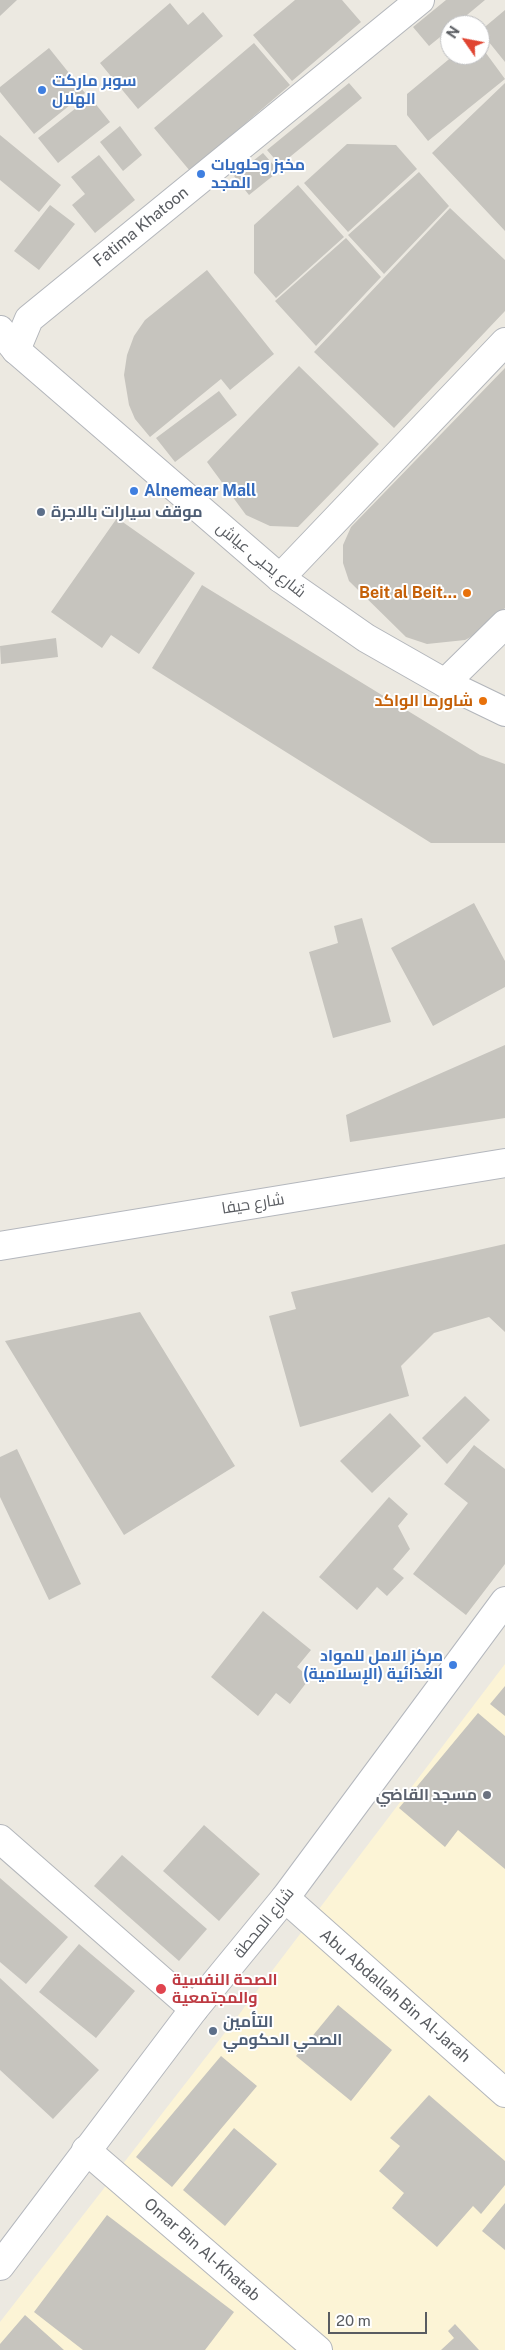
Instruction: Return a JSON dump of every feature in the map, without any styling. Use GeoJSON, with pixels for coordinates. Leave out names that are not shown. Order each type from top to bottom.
{"type":"FeatureCollection","features":[{"type":"Feature","properties":{"kind":"street","name":"Fatima Khatoon"},"geometry":{"type":"LineString","coordinates":[[5,342],[29,319],[420,0]]}},
{"type":"Feature","properties":{"kind":"street","name":"شارع يحيى عياش"},"geometry":{"type":"LineString","coordinates":[[5,342],[280,578],[366,638],[445,683],[505,712]]}},
{"type":"Feature","properties":{"kind":"street"},"geometry":{"type":"LineString","coordinates":[[280,578],[505,342]]}},
{"type":"Feature","properties":{"kind":"street"},"geometry":{"type":"LineString","coordinates":[[445,683],[505,624]]}},
{"type":"Feature","properties":{"kind":"street","name":"شارع حيفا"},"geometry":{"type":"LineString","coordinates":[[0,1246],[505,1163]]}},
{"type":"Feature","properties":{"kind":"street","name":"شارع المحطة"},"geometry":{"type":"LineString","coordinates":[[0,2266],[194,2009],[285,1898],[505,1601]]}},
{"type":"Feature","properties":{"kind":"street"},"geometry":{"type":"LineString","coordinates":[[0,1839],[194,2009]]}},
{"type":"Feature","properties":{"kind":"street","name":"Abu Abdallah Bin Al-Jarah"},"geometry":{"type":"LineString","coordinates":[[285,1898],[505,2093]]}},
{"type":"Feature","properties":{"kind":"street","name":"Omar Bin Al-Khatab"},"geometry":{"type":"LineString","coordinates":[[86,2150],[318,2350]]}},
{"type":"Feature","properties":{"kind":"shaded area"},"geometry":{"type":"Polygon","coordinates":[[[505,1664],[505,2350],[0,2350],[0,2322],[234,2021],[505,1664]]]}},
{"type":"Feature","properties":{"kind":"building"},"geometry":{"type":"Polygon","coordinates":[[[0,0],[17,0],[0,16],[0,0]]]}},
{"type":"Feature","properties":{"kind":"building"},"geometry":{"type":"Polygon","coordinates":[[[295,0],[342,0],[361,22],[292,81],[253,35],[295,0]]]}},
{"type":"Feature","properties":{"kind":"building"},"geometry":{"type":"Polygon","coordinates":[[[446,0],[485,0],[467,15],[440,15],[440,37],[429,46],[413,27],[446,0]]]}},
{"type":"Feature","properties":{"kind":"building"},"geometry":{"type":"Polygon","coordinates":[[[170,3],[188,25],[203,12],[223,36],[138,109],[100,63],[170,3]]]}},
{"type":"Feature","properties":{"kind":"building"},"geometry":{"type":"Polygon","coordinates":[[[505,10],[505,62],[490,43],[490,23],[505,10]]]}},
{"type":"Feature","properties":{"kind":"building"},"geometry":{"type":"Polygon","coordinates":[[[254,43],[290,85],[190,171],[154,128],[254,43]]]}},
{"type":"Feature","properties":{"kind":"building"},"geometry":{"type":"Polygon","coordinates":[[[49,48],[85,93],[34,134],[0,92],[0,87],[49,48]]]}},
{"type":"Feature","properties":{"kind":"building"},"geometry":{"type":"Polygon","coordinates":[[[490,59],[505,79],[428,141],[407,115],[407,94],[442,65],[490,65],[490,59]]]}},
{"type":"Feature","properties":{"kind":"building"},"geometry":{"type":"Polygon","coordinates":[[[349,83],[362,98],[280,165],[267,150],[349,83]]]}},
{"type":"Feature","properties":{"kind":"building"},"geometry":{"type":"Polygon","coordinates":[[[505,83],[505,231],[432,153],[505,83]]]}},
{"type":"Feature","properties":{"kind":"building"},"geometry":{"type":"Polygon","coordinates":[[[90,97],[110,122],[58,163],[38,138],[90,97]]]}},
{"type":"Feature","properties":{"kind":"building"},"geometry":{"type":"Polygon","coordinates":[[[120,126],[142,155],[123,171],[100,142],[120,126]]]}},
{"type":"Feature","properties":{"kind":"building"},"geometry":{"type":"Polygon","coordinates":[[[0,135],[61,185],[39,212],[0,180],[0,135]]]}},
{"type":"Feature","properties":{"kind":"building"},"geometry":{"type":"Polygon","coordinates":[[[347,144],[396,145],[417,169],[348,232],[304,183],[347,144]]]}},
{"type":"Feature","properties":{"kind":"building"},"geometry":{"type":"Polygon","coordinates":[[[263,153],[279,171],[249,195],[234,176],[263,153]]]}},
{"type":"Feature","properties":{"kind":"building"},"geometry":{"type":"Polygon","coordinates":[[[99,155],[135,200],[95,233],[72,205],[85,194],[71,177],[99,155]]]}},
{"type":"Feature","properties":{"kind":"building"},"geometry":{"type":"Polygon","coordinates":[[[419,172],[449,206],[384,274],[348,235],[419,172]]]}},
{"type":"Feature","properties":{"kind":"building"},"geometry":{"type":"Polygon","coordinates":[[[298,185],[344,237],[276,298],[254,273],[254,225],[298,185]]]}},
{"type":"Feature","properties":{"kind":"building"},"geometry":{"type":"Polygon","coordinates":[[[50,205],[75,224],[39,270],[14,251],[50,205]]]}},
{"type":"Feature","properties":{"kind":"building"},"geometry":{"type":"Polygon","coordinates":[[[450,208],[505,260],[505,311],[394,428],[314,352],[450,208]]]}},
{"type":"Feature","properties":{"kind":"building"},"geometry":{"type":"Polygon","coordinates":[[[346,238],[381,277],[316,346],[275,301],[346,238]]]}},
{"type":"Feature","properties":{"kind":"building"},"geometry":{"type":"Polygon","coordinates":[[[207,270],[274,354],[230,390],[221,379],[150,437],[135,419],[129,405],[124,375],[127,355],[134,336],[145,320],[207,270]]]}},
{"type":"Feature","properties":{"kind":"building"},"geometry":{"type":"Polygon","coordinates":[[[299,366],[379,444],[298,527],[270,526],[246,515],[207,462],[299,366]]]}},
{"type":"Feature","properties":{"kind":"building"},"geometry":{"type":"Polygon","coordinates":[[[505,368],[505,608],[484,630],[465,640],[427,644],[406,637],[349,581],[343,563],[343,545],[351,527],[505,368]]]}},
{"type":"Feature","properties":{"kind":"building"},"geometry":{"type":"Polygon","coordinates":[[[219,391],[237,415],[175,462],[156,438],[219,391]]]}},
{"type":"Feature","properties":{"kind":"building"},"geometry":{"type":"Polygon","coordinates":[[[117,518],[195,573],[139,654],[111,635],[102,648],[51,612],[117,518]]]}},
{"type":"Feature","properties":{"kind":"building"},"geometry":{"type":"Polygon","coordinates":[[[202,585],[480,755],[505,764],[505,843],[431,843],[152,668],[202,585]]]}},
{"type":"Feature","properties":{"kind":"building"},"geometry":{"type":"Polygon","coordinates":[[[56,638],[58,657],[1,664],[0,646],[56,638]]]}},
{"type":"Feature","properties":{"kind":"building"},"geometry":{"type":"Polygon","coordinates":[[[474,903],[505,961],[505,987],[433,1026],[391,948],[474,903]]]}},
{"type":"Feature","properties":{"kind":"building"},"geometry":{"type":"Polygon","coordinates":[[[362,918],[391,1022],[333,1038],[309,952],[338,943],[334,926],[362,918]]]}},
{"type":"Feature","properties":{"kind":"building"},"geometry":{"type":"Polygon","coordinates":[[[505,1045],[505,1118],[350,1142],[346,1115],[505,1045]]]}},
{"type":"Feature","properties":{"kind":"building"},"geometry":{"type":"Polygon","coordinates":[[[505,1244],[505,1332],[489,1317],[434,1333],[401,1366],[409,1396],[300,1427],[269,1316],[296,1309],[291,1292],[505,1244]]]}},
{"type":"Feature","properties":{"kind":"building"},"geometry":{"type":"Polygon","coordinates":[[[140,1312],[235,1466],[124,1535],[5,1341],[140,1312]]]}},
{"type":"Feature","properties":{"kind":"building"},"geometry":{"type":"Polygon","coordinates":[[[465,1396],[490,1420],[447,1464],[422,1438],[465,1396]]]}},
{"type":"Feature","properties":{"kind":"building"},"geometry":{"type":"Polygon","coordinates":[[[390,1413],[421,1446],[372,1493],[340,1461],[390,1413]]]}},
{"type":"Feature","properties":{"kind":"building"},"geometry":{"type":"Polygon","coordinates":[[[474,1445],[505,1469],[505,1564],[466,1615],[413,1574],[468,1503],[444,1484],[474,1445]]]}},
{"type":"Feature","properties":{"kind":"building"},"geometry":{"type":"Polygon","coordinates":[[[17,1449],[81,1584],[49,1600],[0,1497],[0,1457],[17,1449]]]}},
{"type":"Feature","properties":{"kind":"building"},"geometry":{"type":"Polygon","coordinates":[[[389,1497],[408,1514],[398,1526],[410,1549],[393,1569],[404,1578],[387,1596],[377,1587],[357,1610],[319,1577],[389,1497]]]}},
{"type":"Feature","properties":{"kind":"building"},"geometry":{"type":"Polygon","coordinates":[[[263,1611],[311,1650],[297,1667],[310,1678],[290,1704],[276,1693],[258,1716],[211,1677],[263,1611]]]}},
{"type":"Feature","properties":{"kind":"building"},"geometry":{"type":"Polygon","coordinates":[[[505,1686],[505,1716],[490,1704],[505,1686]]]}},
{"type":"Feature","properties":{"kind":"building"},"geometry":{"type":"Polygon","coordinates":[[[478,1713],[505,1736],[505,1869],[458,1830],[445,1847],[399,1808],[478,1713]]]}},
{"type":"Feature","properties":{"kind":"building"},"geometry":{"type":"Polygon","coordinates":[[[204,1825],[260,1874],[219,1921],[163,1871],[204,1825]]]}},
{"type":"Feature","properties":{"kind":"building"},"geometry":{"type":"Polygon","coordinates":[[[122,1855],[207,1929],[179,1961],[94,1886],[122,1855]]]}},
{"type":"Feature","properties":{"kind":"building"},"geometry":{"type":"Polygon","coordinates":[[[0,1878],[68,1937],[26,1984],[0,1962],[0,1878]]]}},
{"type":"Feature","properties":{"kind":"building"},"geometry":{"type":"Polygon","coordinates":[[[79,1944],[135,1991],[96,2038],[39,1992],[79,1944]]]}},
{"type":"Feature","properties":{"kind":"building"},"geometry":{"type":"Polygon","coordinates":[[[0,1978],[99,2070],[53,2119],[0,2070],[0,1978]]]}},
{"type":"Feature","properties":{"kind":"building"},"geometry":{"type":"Polygon","coordinates":[[[338,2005],[392,2050],[351,2101],[296,2056],[338,2005]]]}},
{"type":"Feature","properties":{"kind":"building"},"geometry":{"type":"Polygon","coordinates":[[[221,2056],[257,2086],[172,2187],[136,2157],[221,2056]]]}},
{"type":"Feature","properties":{"kind":"building"},"geometry":{"type":"Polygon","coordinates":[[[429,2095],[505,2161],[505,2185],[481,2214],[473,2206],[437,2247],[392,2208],[404,2193],[379,2171],[400,2146],[390,2138],[429,2095]]]}},
{"type":"Feature","properties":{"kind":"building"},"geometry":{"type":"Polygon","coordinates":[[[234,2128],[277,2164],[225,2226],[183,2190],[234,2128]]]}},
{"type":"Feature","properties":{"kind":"building"},"geometry":{"type":"Polygon","coordinates":[[[505,2203],[505,2250],[482,2231],[505,2203]]]}},
{"type":"Feature","properties":{"kind":"building"},"geometry":{"type":"Polygon","coordinates":[[[107,2215],[234,2312],[205,2350],[83,2350],[34,2312],[107,2215]]]}},
{"type":"Feature","properties":{"kind":"building"},"geometry":{"type":"Polygon","coordinates":[[[25,2315],[64,2350],[0,2350],[0,2344],[25,2315]]]}},
{"type":"Feature","properties":{"kind":"building"},"geometry":{"type":"Polygon","coordinates":[[[455,2324],[479,2350],[441,2350],[454,2338],[448,2331],[455,2324]]]}},
{"type":"Feature","properties":{"kind":"place","name":"سوبر ماركت الهلال"},"geometry":{"type":"Point","coordinates":[42,90]}},
{"type":"Feature","properties":{"kind":"place","name":"مخبز وحلويات المجد"},"geometry":{"type":"Point","coordinates":[201,174]}},
{"type":"Feature","properties":{"kind":"place","name":"Alnemear Mall"},"geometry":{"type":"Point","coordinates":[134,491]}},
{"type":"Feature","properties":{"kind":"place","name":"موقف سيارات بالاجرة"},"geometry":{"type":"Point","coordinates":[41,512]}},
{"type":"Feature","properties":{"kind":"place","name":"Beit al Beit..."},"geometry":{"type":"Point","coordinates":[467,593]}},
{"type":"Feature","properties":{"kind":"place","name":"شاورما الواكد"},"geometry":{"type":"Point","coordinates":[483,701]}},
{"type":"Feature","properties":{"kind":"place","name":"مركز الامل للمواد الغذائية (الإسلامية)"},"geometry":{"type":"Point","coordinates":[453,1665]}},
{"type":"Feature","properties":{"kind":"place","name":"مسجد القاضي"},"geometry":{"type":"Point","coordinates":[487,1795]}},
{"type":"Feature","properties":{"kind":"place","name":"الصحة النفسية والمجتمعية"},"geometry":{"type":"Point","coordinates":[161,1989]}},
{"type":"Feature","properties":{"kind":"place","name":"التأمين الصحي الحكومي"},"geometry":{"type":"Point","coordinates":[213,2031]}}]}
